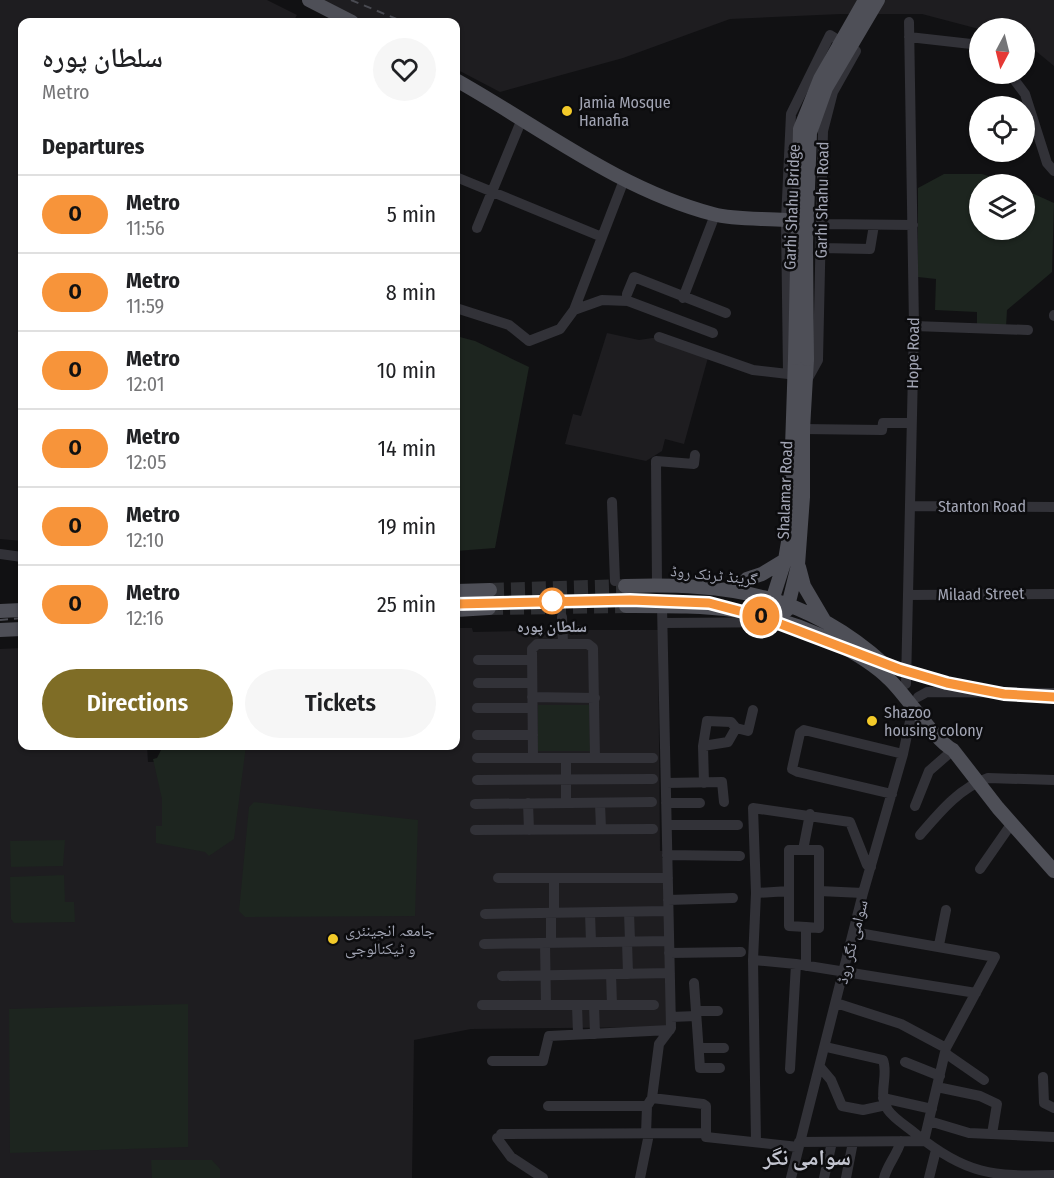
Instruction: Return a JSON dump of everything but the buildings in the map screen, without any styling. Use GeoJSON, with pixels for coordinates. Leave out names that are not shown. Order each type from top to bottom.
{"type":"FeatureCollection","features":[{"type":"Feature","properties":{"kind":"main road"},"geometry":{"type":"LineString","coordinates":[[309,0],[344,18]]}},
{"type":"Feature","properties":{"kind":"main road","name":"Garhi Shahu Bridge"},"geometry":{"type":"LineString","coordinates":[[801,359],[800,129],[820,79],[865,0]]}},
{"type":"Feature","properties":{"kind":"main road","name":"Garhi Shahu Bridge"},"geometry":{"type":"LineString","coordinates":[[801,359],[810,133],[826,88],[878,0]]}},
{"type":"Feature","properties":{"kind":"main road"},"geometry":{"type":"LineString","coordinates":[[460,82],[624,180],[669,201],[715,214],[786,220]]}},
{"type":"Feature","properties":{"kind":"main road","name":"Shalamar Road"},"geometry":{"type":"LineString","coordinates":[[785,620],[789,604],[792,563],[796,377],[801,359]]}},
{"type":"Feature","properties":{"kind":"main road","name":"Shalamar Road"},"geometry":{"type":"LineString","coordinates":[[767,615],[772,599],[792,563],[803,497],[803,429],[796,377]]}},
{"type":"Feature","properties":{"kind":"main road"},"geometry":{"type":"LineString","coordinates":[[737,591],[747,579],[792,563],[825,621]]}},
{"type":"Feature","properties":{"kind":"main road","name":"گرینڈ ٹرنک روڈ"},"geometry":{"type":"LineString","coordinates":[[620,584],[737,591],[789,604],[825,621],[871,652],[906,684],[917,703]]}},
{"type":"Feature","properties":{"kind":"main road"},"geometry":{"type":"LineString","coordinates":[[460,591],[490,590]]}},
{"type":"Feature","properties":{"kind":"main road","name":"گرینڈ ٹرنک روڈ"},"geometry":{"type":"LineString","coordinates":[[626,606],[714,606],[767,615],[823,636],[862,658],[917,703],[952,740],[954,750],[978,781],[1054,871]]}},
{"type":"Feature","properties":{"kind":"main road"},"geometry":{"type":"LineString","coordinates":[[460,610],[489,608]]}},
{"type":"Feature","properties":{"kind":"main road"},"geometry":{"type":"LineString","coordinates":[[0,611],[18,610]]}},
{"type":"Feature","properties":{"kind":"main road"},"geometry":{"type":"LineString","coordinates":[[0,630],[18,629]]}},
{"type":"Feature","properties":{"kind":"street","name":"Hope Road"},"geometry":{"type":"LineString","coordinates":[[906,684],[908,595],[914,506],[915,419],[909,22]]}},
{"type":"Feature","properties":{"kind":"street","name":"Garhi Shahu Road"},"geometry":{"type":"LineString","coordinates":[[830,35],[855,51],[833,92],[823,131],[821,171],[823,224],[818,360],[796,377],[786,220],[790,114],[830,35]]}},
{"type":"Feature","properties":{"kind":"street"},"geometry":{"type":"LineString","coordinates":[[909,37],[969,44]]}},
{"type":"Feature","properties":{"kind":"street"},"geometry":{"type":"LineString","coordinates":[[1018,84],[1025,94],[1047,163],[1054,171]]}},
{"type":"Feature","properties":{"kind":"street"},"geometry":{"type":"LineString","coordinates":[[477,228],[522,120]]}},
{"type":"Feature","properties":{"kind":"street"},"geometry":{"type":"LineString","coordinates":[[460,179],[602,237]]}},
{"type":"Feature","properties":{"kind":"street"},"geometry":{"type":"LineString","coordinates":[[460,309],[509,325],[530,341],[560,329],[574,310],[624,180]]}},
{"type":"Feature","properties":{"kind":"street"},"geometry":{"type":"LineString","coordinates":[[683,297],[715,214]]}},
{"type":"Feature","properties":{"kind":"street"},"geometry":{"type":"LineString","coordinates":[[823,224],[913,225]]}},
{"type":"Feature","properties":{"kind":"street"},"geometry":{"type":"LineString","coordinates":[[822,248],[870,249],[873,225]]}},
{"type":"Feature","properties":{"kind":"street"},"geometry":{"type":"LineString","coordinates":[[627,294],[634,277],[726,313]]}},
{"type":"Feature","properties":{"kind":"street"},"geometry":{"type":"LineString","coordinates":[[574,310],[602,300],[628,301],[713,333]]}},
{"type":"Feature","properties":{"kind":"street"},"geometry":{"type":"LineString","coordinates":[[914,326],[1028,330]]}},
{"type":"Feature","properties":{"kind":"street"},"geometry":{"type":"LineString","coordinates":[[659,337],[753,370],[796,377]]}},
{"type":"Feature","properties":{"kind":"street"},"geometry":{"type":"LineString","coordinates":[[803,429],[882,430],[883,423],[915,419]]}},
{"type":"Feature","properties":{"kind":"street"},"geometry":{"type":"LineString","coordinates":[[657,585],[656,461],[694,464],[695,455]]}},
{"type":"Feature","properties":{"kind":"street"},"geometry":{"type":"LineString","coordinates":[[612,502],[620,584]]}},
{"type":"Feature","properties":{"kind":"street","name":"Stanton Road"},"geometry":{"type":"LineString","coordinates":[[914,506],[1054,507]]}},
{"type":"Feature","properties":{"kind":"street"},"geometry":{"type":"LineString","coordinates":[[0,554],[18,556]]}},
{"type":"Feature","properties":{"kind":"street","name":"Milaad Street"},"geometry":{"type":"LineString","coordinates":[[908,595],[1054,594]]}},
{"type":"Feature","properties":{"kind":"street"},"geometry":{"type":"LineString","coordinates":[[640,1178],[659,1044],[670,1030],[671,1017],[662,606]]}},
{"type":"Feature","properties":{"kind":"street"},"geometry":{"type":"LineString","coordinates":[[562,617],[563,644]]}},
{"type":"Feature","properties":{"kind":"street"},"geometry":{"type":"LineString","coordinates":[[663,623],[774,623],[785,620]]}},
{"type":"Feature","properties":{"kind":"street"},"geometry":{"type":"LineString","coordinates":[[533,758],[532,649],[537,644],[563,644],[591,645],[595,698],[595,758]]}},
{"type":"Feature","properties":{"kind":"street"},"geometry":{"type":"LineString","coordinates":[[478,660],[532,660]]}},
{"type":"Feature","properties":{"kind":"street"},"geometry":{"type":"LineString","coordinates":[[478,683],[532,683]]}},
{"type":"Feature","properties":{"kind":"street"},"geometry":{"type":"LineString","coordinates":[[917,703],[927,692],[1054,693]]}},
{"type":"Feature","properties":{"kind":"street"},"geometry":{"type":"LineString","coordinates":[[477,708],[595,698]]}},
{"type":"Feature","properties":{"kind":"street","name":"سوامی نگر روڈ"},"geometry":{"type":"LineString","coordinates":[[791,1178],[845,972],[863,893],[903,754],[912,712],[917,703]]}},
{"type":"Feature","properties":{"kind":"street"},"geometry":{"type":"LineString","coordinates":[[704,783],[703,746],[707,721],[731,722],[736,728],[748,731],[753,710]]}},
{"type":"Feature","properties":{"kind":"street"},"geometry":{"type":"LineString","coordinates":[[703,746],[728,742],[736,728]]}},
{"type":"Feature","properties":{"kind":"street"},"geometry":{"type":"LineString","coordinates":[[892,794],[798,772],[792,769],[795,749],[800,733],[804,730],[903,754]]}},
{"type":"Feature","properties":{"kind":"street"},"geometry":{"type":"LineString","coordinates":[[477,735],[532,735]]}},
{"type":"Feature","properties":{"kind":"street"},"geometry":{"type":"LineString","coordinates":[[915,806],[929,771],[954,750]]}},
{"type":"Feature","properties":{"kind":"street"},"geometry":{"type":"LineString","coordinates":[[477,758],[653,758]]}},
{"type":"Feature","properties":{"kind":"street"},"geometry":{"type":"LineString","coordinates":[[566,758],[566,803]]}},
{"type":"Feature","properties":{"kind":"street"},"geometry":{"type":"LineString","coordinates":[[920,835],[942,810],[978,781],[988,778],[1054,780]]}},
{"type":"Feature","properties":{"kind":"street"},"geometry":{"type":"LineString","coordinates":[[477,780],[653,779]]}},
{"type":"Feature","properties":{"kind":"street"},"geometry":{"type":"LineString","coordinates":[[666,783],[722,782],[724,802]]}},
{"type":"Feature","properties":{"kind":"street"},"geometry":{"type":"LineString","coordinates":[[475,804],[652,802]]}},
{"type":"Feature","properties":{"kind":"street"},"geometry":{"type":"LineString","coordinates":[[528,803],[529,830]]}},
{"type":"Feature","properties":{"kind":"street"},"geometry":{"type":"LineString","coordinates":[[600,803],[601,829]]}},
{"type":"Feature","properties":{"kind":"street"},"geometry":{"type":"LineString","coordinates":[[666,803],[700,803]]}},
{"type":"Feature","properties":{"kind":"street"},"geometry":{"type":"LineString","coordinates":[[756,1141],[753,960],[756,892],[753,808],[810,814],[850,822],[867,865],[871,867]]}},
{"type":"Feature","properties":{"kind":"street"},"geometry":{"type":"LineString","coordinates":[[803,850],[810,814]]}},
{"type":"Feature","properties":{"kind":"street"},"geometry":{"type":"LineString","coordinates":[[980,869],[1012,823]]}},
{"type":"Feature","properties":{"kind":"street"},"geometry":{"type":"LineString","coordinates":[[667,825],[738,825]]}},
{"type":"Feature","properties":{"kind":"street"},"geometry":{"type":"LineString","coordinates":[[476,830],[652,829]]}},
{"type":"Feature","properties":{"kind":"street"},"geometry":{"type":"LineString","coordinates":[[789,850],[819,850],[819,891],[819,928],[789,926],[789,850]]}},
{"type":"Feature","properties":{"kind":"street"},"geometry":{"type":"LineString","coordinates":[[667,855],[740,856]]}},
{"type":"Feature","properties":{"kind":"street"},"geometry":{"type":"LineString","coordinates":[[498,878],[668,878]]}},
{"type":"Feature","properties":{"kind":"street"},"geometry":{"type":"LineString","coordinates":[[546,1005],[545,975],[553,913],[554,878]]}},
{"type":"Feature","properties":{"kind":"street"},"geometry":{"type":"LineString","coordinates":[[756,892],[789,891]]}},
{"type":"Feature","properties":{"kind":"street"},"geometry":{"type":"LineString","coordinates":[[819,891],[863,893]]}},
{"type":"Feature","properties":{"kind":"street"},"geometry":{"type":"LineString","coordinates":[[668,900],[733,898]]}},
{"type":"Feature","properties":{"kind":"street"},"geometry":{"type":"LineString","coordinates":[[939,945],[946,910]]}},
{"type":"Feature","properties":{"kind":"street"},"geometry":{"type":"LineString","coordinates":[[485,914],[668,911]]}},
{"type":"Feature","properties":{"kind":"street"},"geometry":{"type":"LineString","coordinates":[[590,912],[591,942]]}},
{"type":"Feature","properties":{"kind":"street"},"geometry":{"type":"LineString","coordinates":[[628,974],[629,912]]}},
{"type":"Feature","properties":{"kind":"street"},"geometry":{"type":"LineString","coordinates":[[790,1069],[806,927]]}},
{"type":"Feature","properties":{"kind":"street"},"geometry":{"type":"LineString","coordinates":[[853,932],[939,945],[995,957],[946,1050],[924,1141]]}},
{"type":"Feature","properties":{"kind":"street"},"geometry":{"type":"LineString","coordinates":[[484,944],[628,941],[669,947],[741,952]]}},
{"type":"Feature","properties":{"kind":"street"},"geometry":{"type":"LineString","coordinates":[[753,960],[801,965],[975,993]]}},
{"type":"Feature","properties":{"kind":"street"},"geometry":{"type":"LineString","coordinates":[[502,976],[670,973]]}},
{"type":"Feature","properties":{"kind":"street"},"geometry":{"type":"LineString","coordinates":[[611,974],[612,1005]]}},
{"type":"Feature","properties":{"kind":"street"},"geometry":{"type":"LineString","coordinates":[[694,983],[700,1068],[720,1068]]}},
{"type":"Feature","properties":{"kind":"street"},"geometry":{"type":"LineString","coordinates":[[836,1003],[901,1024],[946,1050],[984,1080]]}},
{"type":"Feature","properties":{"kind":"street"},"geometry":{"type":"LineString","coordinates":[[482,1005],[654,1005]]}},
{"type":"Feature","properties":{"kind":"street"},"geometry":{"type":"LineString","coordinates":[[577,1005],[578,1035]]}},
{"type":"Feature","properties":{"kind":"street"},"geometry":{"type":"LineString","coordinates":[[594,1005],[595,1034]]}},
{"type":"Feature","properties":{"kind":"street"},"geometry":{"type":"LineString","coordinates":[[671,1017],[718,1011]]}},
{"type":"Feature","properties":{"kind":"street"},"geometry":{"type":"LineString","coordinates":[[492,1061],[543,1061],[548,1037],[670,1030]]}},
{"type":"Feature","properties":{"kind":"street"},"geometry":{"type":"LineString","coordinates":[[826,1047],[883,1060],[884,1101],[888,1111],[947,1158],[980,1175],[1022,1177],[1054,1175]]}},
{"type":"Feature","properties":{"kind":"street"},"geometry":{"type":"LineString","coordinates":[[699,1048],[724,1048]]}},
{"type":"Feature","properties":{"kind":"street"},"geometry":{"type":"LineString","coordinates":[[905,1062],[938,1081],[997,1104],[992,1134]]}},
{"type":"Feature","properties":{"kind":"street"},"geometry":{"type":"LineString","coordinates":[[820,1067],[831,1080],[842,1106],[863,1110],[884,1101],[932,1109]]}},
{"type":"Feature","properties":{"kind":"street"},"geometry":{"type":"LineString","coordinates":[[1043,1077],[1044,1103],[1054,1108]]}},
{"type":"Feature","properties":{"kind":"street"},"geometry":{"type":"LineString","coordinates":[[548,1106],[650,1102],[703,1104],[706,1106],[706,1137],[711,1138],[799,1145],[832,1142],[924,1141]]}},
{"type":"Feature","properties":{"kind":"street"},"geometry":{"type":"LineString","coordinates":[[929,1121],[969,1133],[1054,1137]]}},
{"type":"Feature","properties":{"kind":"street"},"geometry":{"type":"LineString","coordinates":[[543,1178],[511,1157],[499,1136],[706,1133]]}},
{"type":"Feature","properties":{"kind":"street"},"geometry":{"type":"LineString","coordinates":[[884,1178],[886,1170],[896,1157],[901,1141]]}},
{"type":"Feature","properties":{"kind":"street"},"geometry":{"type":"LineString","coordinates":[[824,1178],[832,1142]]}},
{"type":"Feature","properties":{"kind":"street"},"geometry":{"type":"LineString","coordinates":[[846,1178],[853,1142]]}},
{"type":"Feature","properties":{"kind":"street"},"geometry":{"type":"LineString","coordinates":[[929,1178],[936,1150]]}},
{"type":"Feature","properties":{"kind":"shaded area"},"geometry":{"type":"Polygon","coordinates":[[[0,0],[267,0],[297,15],[295,18],[18,18],[18,541],[0,539],[0,0]]]}},
{"type":"Feature","properties":{"kind":"shaded area"},"geometry":{"type":"Polygon","coordinates":[[[318,0],[1054,0],[1054,66],[1035,50],[1035,18],[969,18],[969,26],[922,14],[841,14],[730,19],[623,58],[500,92],[460,71],[460,18],[355,18],[318,0]]]}},
{"type":"Feature","properties":{"kind":"shaded area"},"geometry":{"type":"Polygon","coordinates":[[[944,174],[969,174],[969,240],[1035,240],[1035,194],[1054,203],[1052,272],[1007,310],[1006,327],[977,327],[977,312],[935,310],[936,279],[918,277],[918,188],[944,174]]]}},
{"type":"Feature","properties":{"kind":"shaded area"},"geometry":{"type":"Polygon","coordinates":[[[607,333],[639,340],[659,337],[709,354],[684,444],[665,439],[662,451],[646,461],[565,444],[573,414],[581,416],[607,333]]]}},
{"type":"Feature","properties":{"kind":"shaded area"},"geometry":{"type":"Polygon","coordinates":[[[460,337],[475,341],[529,367],[495,548],[460,551],[460,337]]]}},
{"type":"Feature","properties":{"kind":"shaded area","name":"جامعہ انجینئری و ٹیکنالوجی"},"geometry":{"type":"Polygon","coordinates":[[[573,625],[584,625],[585,630],[658,630],[660,851],[665,851],[667,1027],[471,1029],[414,1040],[412,1178],[0,1178],[0,649],[18,648],[18,750],[147,750],[148,762],[159,762],[170,750],[460,750],[460,628],[472,628],[473,632],[573,630],[573,625]]]}},
{"type":"Feature","properties":{"kind":"shaded area"},"geometry":{"type":"Polygon","coordinates":[[[538,705],[589,705],[590,751],[538,751],[538,705]]]}},
{"type":"Feature","properties":{"kind":"shaded area"},"geometry":{"type":"Polygon","coordinates":[[[161,750],[245,750],[234,839],[209,856],[205,852],[156,843],[156,826],[162,826],[162,799],[153,759],[157,758],[161,750]]]}},
{"type":"Feature","properties":{"kind":"shaded area"},"geometry":{"type":"Polygon","coordinates":[[[254,802],[418,820],[415,916],[245,917],[239,911],[249,807],[254,802]]]}},
{"type":"Feature","properties":{"kind":"shaded area"},"geometry":{"type":"Polygon","coordinates":[[[65,840],[63,866],[11,867],[10,841],[65,840]]]}},
{"type":"Feature","properties":{"kind":"shaded area"},"geometry":{"type":"Polygon","coordinates":[[[64,875],[65,902],[74,902],[75,922],[14,923],[11,919],[10,877],[64,875]]]}},
{"type":"Feature","properties":{"kind":"shaded area"},"geometry":{"type":"Polygon","coordinates":[[[188,1004],[188,1147],[10,1153],[9,1009],[188,1004]]]}},
{"type":"Feature","properties":{"kind":"shaded area"},"geometry":{"type":"Polygon","coordinates":[[[151,1160],[212,1160],[220,1169],[220,1178],[152,1178],[151,1160]]]}},
{"type":"Feature","properties":{"kind":"tunnel"},"geometry":{"type":"LineString","coordinates":[[490,590],[625,586]]}},
{"type":"Feature","properties":{"kind":"tunnel"},"geometry":{"type":"LineString","coordinates":[[489,608],[626,606]]}},
{"type":"Feature","properties":{"kind":"railway"},"geometry":{"type":"LineString","coordinates":[[351,0],[394,18]]}},
{"type":"Feature","properties":{"kind":"railway"},"geometry":{"type":"LineString","coordinates":[[460,604],[630,600],[709,603],[762,617],[899,669],[947,683],[1004,694],[1054,697]]}},
{"type":"Feature","properties":{"kind":"railway"},"geometry":{"type":"LineString","coordinates":[[0,620],[18,618]]}},
{"type":"Feature","properties":{"kind":"metro line","name":"O"},"geometry":{"type":"LineString","coordinates":[[460,604],[558,600],[660,600],[709,603],[762,617],[899,669],[947,683],[1004,694],[1054,697]]}},
{"type":"Feature","properties":{"kind":"place","name":"Jamia Mosque Hanafia"},"geometry":{"type":"Point","coordinates":[567,111]}},
{"type":"Feature","properties":{"kind":"place","name":"سلطان پورہ"},"geometry":{"type":"Point","coordinates":[552,601]}},
{"type":"Feature","properties":{"kind":"place","name":"Shazoo housing colony"},"geometry":{"type":"Point","coordinates":[872,721]}},
{"type":"Feature","properties":{"kind":"place","name":"جامعہ انجینئری و ٹیکنالوجی"},"geometry":{"type":"Point","coordinates":[333,939]}},
{"type":"Feature","properties":{"kind":"district","name":"سوامی نگر"},"geometry":{"type":"Point","coordinates":[807,1157]}}]}
